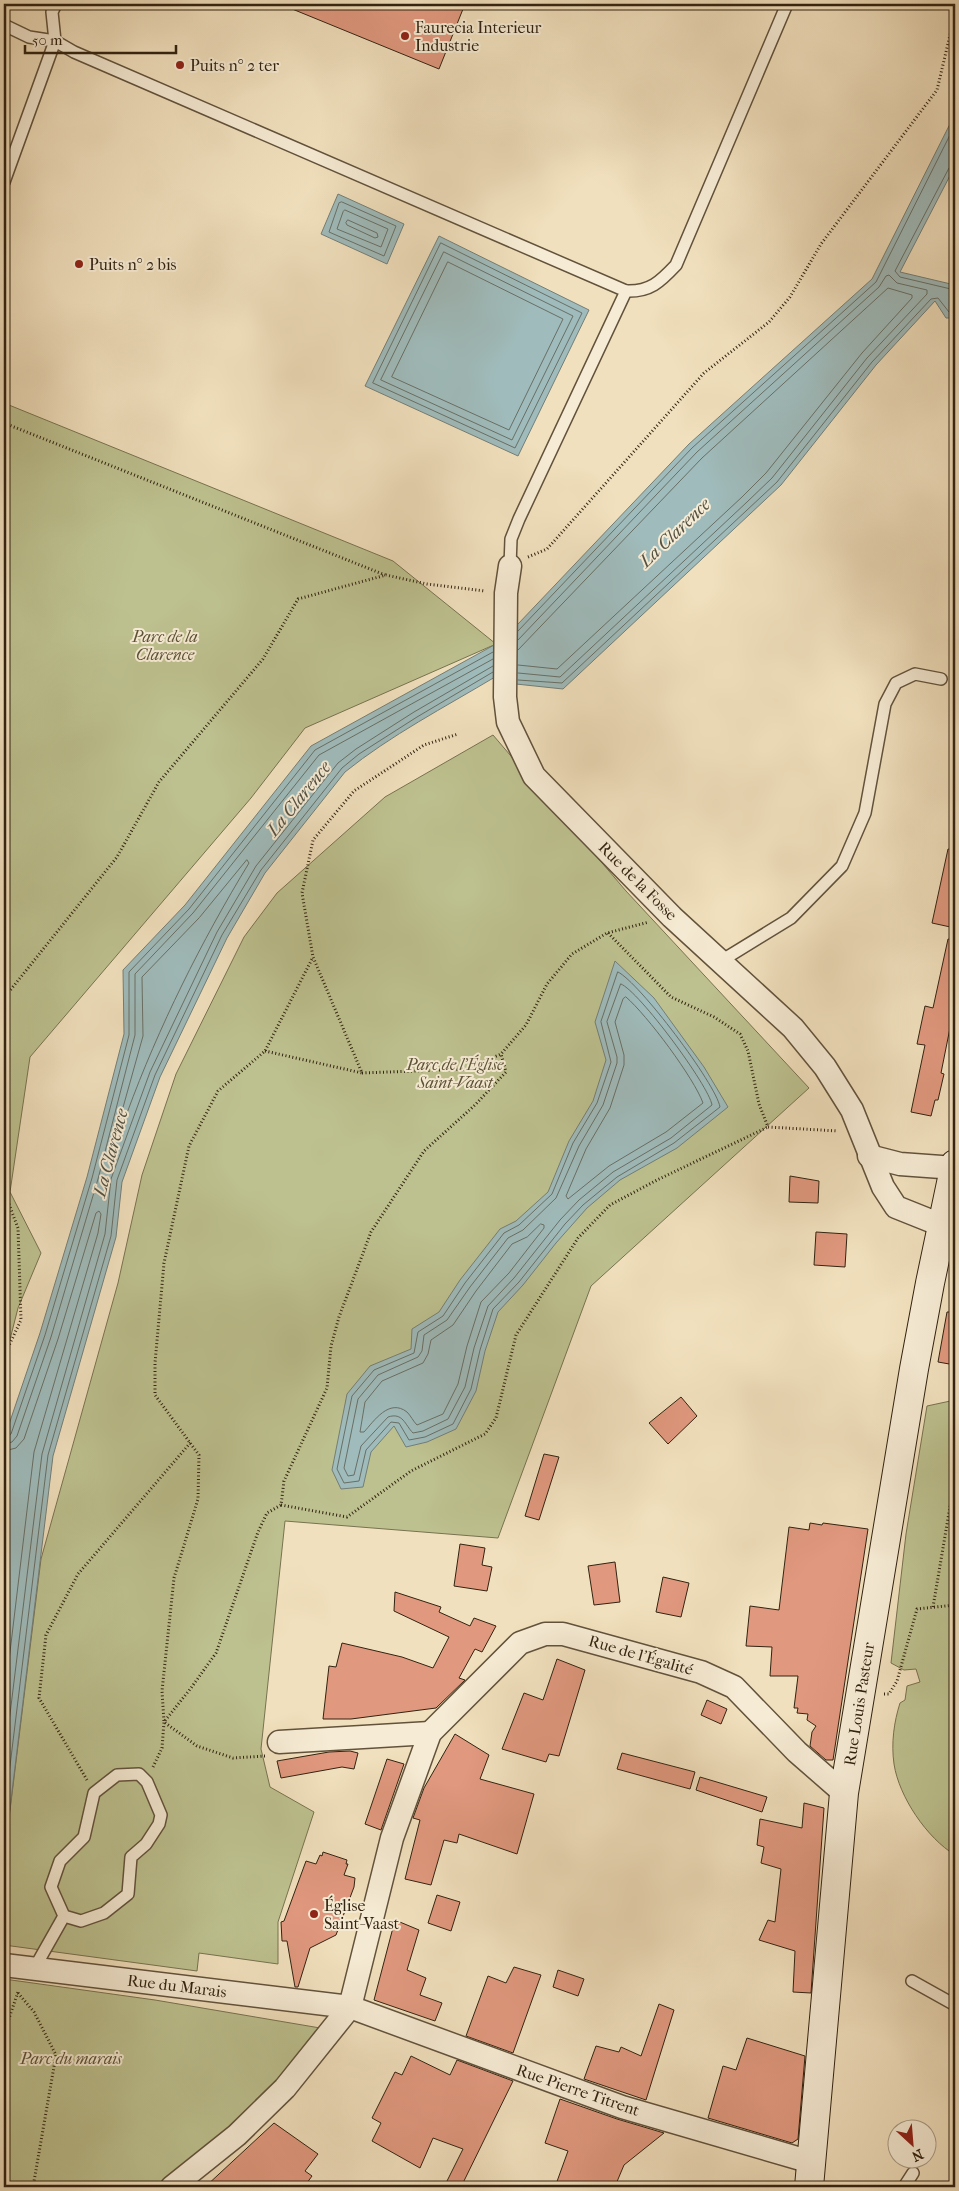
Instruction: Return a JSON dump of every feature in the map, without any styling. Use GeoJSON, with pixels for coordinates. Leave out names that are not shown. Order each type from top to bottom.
{"type":"FeatureCollection","features":[{"type":"Feature","properties":{"kind":"main road","name":"Rue Louis Pasteur"},"geometry":{"type":"LineString","coordinates":[[809,2175],[844,1793],[914,1368],[955,1166]]}},
{"type":"Feature","properties":{"kind":"street","name":"Rue de la Fosse"},"geometry":{"type":"LineString","coordinates":[[510,566],[506,593],[505,697],[508,722],[534,776],[672,917],[793,1028],[819,1061],[852,1110],[883,1187],[896,1207],[942,1225]]}},
{"type":"Feature","properties":{"kind":"street"},"geometry":{"type":"LineString","coordinates":[[867,1148],[900,1164],[955,1166]]}},
{"type":"Feature","properties":{"kind":"street","name":"Rue de l'Égalité"},"geometry":{"type":"LineString","coordinates":[[430,1733],[520,1642],[545,1634],[563,1634],[701,1672],[734,1687],[797,1752],[844,1793]]}},
{"type":"Feature","properties":{"kind":"street"},"geometry":{"type":"LineString","coordinates":[[172,2187],[238,2135],[285,2088],[350,2007],[392,1838],[430,1733],[279,1742]]}},
{"type":"Feature","properties":{"kind":"street","name":"Rue du Marais"},"geometry":{"type":"LineString","coordinates":[[4,1965],[350,2007]]}},
{"type":"Feature","properties":{"kind":"street","name":"Rue Pierre Titrent"},"geometry":{"type":"LineString","coordinates":[[350,2007],[809,2175]]}},
{"type":"Feature","properties":{"kind":"lane"},"geometry":{"type":"LineString","coordinates":[[4,182],[55,41],[52,12],[56,4]]}},
{"type":"Feature","properties":{"kind":"lane"},"geometry":{"type":"LineString","coordinates":[[4,25],[29,37],[55,41],[74,52],[626,292],[640,292],[660,282],[676,265],[787,4]]}},
{"type":"Feature","properties":{"kind":"lane"},"geometry":{"type":"LineString","coordinates":[[510,566],[511,539],[519,519],[626,292]]}},
{"type":"Feature","properties":{"kind":"lane"},"geometry":{"type":"LineString","coordinates":[[721,961],[791,918],[842,866],[866,813],[885,704],[896,682],[915,674],[941,679]]}},
{"type":"Feature","properties":{"kind":"lane"},"geometry":{"type":"LineString","coordinates":[[139,1774],[147,1782],[161,1815],[159,1824],[146,1844],[131,1857],[128,1894],[104,1913],[81,1921],[64,1916],[51,1887],[60,1861],[84,1837],[94,1793],[117,1775],[139,1774]]}},
{"type":"Feature","properties":{"kind":"lane"},"geometry":{"type":"LineString","coordinates":[[34,1969],[64,1916]]}},
{"type":"Feature","properties":{"kind":"lane"},"geometry":{"type":"LineString","coordinates":[[912,1981],[955,2005]]}},
{"type":"Feature","properties":{"kind":"lane"},"geometry":{"type":"LineString","coordinates":[[904,2187],[913,2173]]}},
{"type":"Feature","properties":{"kind":"path"},"geometry":{"type":"LineString","coordinates":[[510,566],[546,548],[704,373],[769,322],[790,296],[821,244],[937,90],[955,14]]}},
{"type":"Feature","properties":{"kind":"path"},"geometry":{"type":"LineString","coordinates":[[4,423],[386,575],[427,584],[506,593]]}},
{"type":"Feature","properties":{"kind":"path"},"geometry":{"type":"LineString","coordinates":[[4,998],[116,857],[159,782],[263,659],[298,599],[386,575]]}},
{"type":"Feature","properties":{"kind":"path"},"geometry":{"type":"LineString","coordinates":[[362,1073],[313,956],[302,893],[313,840],[354,791],[424,745],[458,734]]}},
{"type":"Feature","properties":{"kind":"path"},"geometry":{"type":"LineString","coordinates":[[265,1051],[362,1073],[466,1069],[501,1054],[526,1025],[547,984],[572,954],[608,932],[672,917]]}},
{"type":"Feature","properties":{"kind":"path"},"geometry":{"type":"LineString","coordinates":[[608,932],[671,997],[714,1017],[740,1034],[748,1051],[759,1104],[768,1127]]}},
{"type":"Feature","properties":{"kind":"path"},"geometry":{"type":"LineString","coordinates":[[147,1782],[162,1748],[164,1722],[162,1691],[174,1578],[198,1499],[199,1455],[155,1395],[155,1363],[164,1263],[189,1146],[218,1091],[265,1051],[313,956]]}},
{"type":"Feature","properties":{"kind":"path"},"geometry":{"type":"LineString","coordinates":[[280,1505],[284,1481],[327,1388],[332,1346],[339,1317],[371,1232],[424,1151],[475,1105],[506,1072],[501,1054]]}},
{"type":"Feature","properties":{"kind":"path"},"geometry":{"type":"LineString","coordinates":[[164,1722],[216,1653],[258,1532],[267,1513],[280,1505],[347,1517],[411,1471],[485,1434],[496,1418],[516,1335],[578,1238],[610,1205],[657,1180],[768,1127],[841,1132],[867,1148]]}},
{"type":"Feature","properties":{"kind":"path"},"geometry":{"type":"LineString","coordinates":[[4,1191],[18,1228],[20,1320],[4,1356]]}},
{"type":"Feature","properties":{"kind":"path"},"geometry":{"type":"LineString","coordinates":[[94,1793],[39,1698],[46,1635],[78,1574],[191,1442]]}},
{"type":"Feature","properties":{"kind":"path"},"geometry":{"type":"LineString","coordinates":[[933,1607],[955,1477]]}},
{"type":"Feature","properties":{"kind":"path"},"geometry":{"type":"LineString","coordinates":[[861,1693],[889,1694],[897,1681],[917,1609],[955,1605]]}},
{"type":"Feature","properties":{"kind":"path"},"geometry":{"type":"LineString","coordinates":[[164,1722],[197,1746],[233,1758],[277,1756],[279,1742]]}},
{"type":"Feature","properties":{"kind":"path"},"geometry":{"type":"LineString","coordinates":[[4,2033],[18,1994],[34,2012],[56,2055],[33,2187]]}},
{"type":"Feature","properties":{"kind":"green space","name":"Parc de la Clarence"},"geometry":{"type":"Polygon","coordinates":[[[4,403],[393,561],[496,644],[305,728],[251,798],[30,1057],[10,1192],[41,1253],[18,1308],[4,1363],[4,403]]]}},
{"type":"Feature","properties":{"kind":"green space","name":"Parc de l'Église Saint-Vaast"},"geometry":{"type":"Polygon","coordinates":[[[493,735],[626,891],[809,1088],[591,1286],[498,1538],[285,1521],[261,1749],[270,1787],[314,1812],[278,1922],[278,1964],[199,1953],[197,1971],[4,1945],[4,1859],[41,1559],[118,1283],[142,1175],[176,1074],[244,937],[277,893],[385,797],[493,735]]]}},
{"type":"Feature","properties":{"kind":"green space"},"geometry":{"type":"Polygon","coordinates":[[[955,1400],[955,1855],[934,1838],[916,1816],[897,1777],[893,1748],[898,1710],[900,1703],[905,1700],[907,1686],[920,1682],[916,1669],[904,1670],[891,1663],[906,1534],[927,1406],[955,1400]]]}},
{"type":"Feature","properties":{"kind":"green space","name":"Parc du marais"},"geometry":{"type":"Polygon","coordinates":[[[4,1979],[155,2000],[332,2030],[172,2187],[4,2187],[4,1979]]]}},
{"type":"Feature","properties":{"kind":"water","name":"La Clarence"},"geometry":{"type":"Polygon","coordinates":[[[955,114],[955,166],[900,272],[955,285],[955,318],[946,318],[935,301],[876,365],[781,485],[563,689],[516,684],[495,677],[399,734],[345,772],[265,873],[227,938],[160,1077],[122,1182],[116,1237],[53,1456],[4,1857],[4,1439],[40,1333],[87,1177],[124,1034],[123,970],[185,905],[311,746],[496,644],[518,624],[689,444],[872,279],[955,114]]]}},
{"type":"Feature","properties":{"kind":"water"},"geometry":{"type":"Polygon","coordinates":[[[338,194],[404,224],[387,264],[321,234],[338,194]]]}},
{"type":"Feature","properties":{"kind":"water"},"geometry":{"type":"Polygon","coordinates":[[[439,236],[589,310],[518,456],[365,386],[439,236]]]}},
{"type":"Feature","properties":{"kind":"water"},"geometry":{"type":"Polygon","coordinates":[[[615,961],[654,998],[704,1067],[728,1107],[677,1148],[620,1180],[587,1208],[556,1243],[523,1285],[498,1312],[485,1351],[476,1391],[456,1429],[427,1442],[406,1447],[394,1426],[371,1452],[363,1487],[341,1489],[332,1470],[347,1394],[370,1366],[411,1349],[412,1329],[439,1312],[460,1280],[500,1229],[516,1221],[548,1192],[569,1141],[593,1101],[606,1060],[595,1022],[615,961]]]}},
{"type":"Feature","properties":{"kind":"building","name":"Faurecia Interieur Industrie"},"geometry":{"type":"Polygon","coordinates":[[[280,4],[465,4],[439,69],[280,4]]]}},
{"type":"Feature","properties":{"kind":"building"},"geometry":{"type":"Polygon","coordinates":[[[948,849],[955,850],[955,928],[932,923],[948,849]]]}},
{"type":"Feature","properties":{"kind":"building"},"geometry":{"type":"Polygon","coordinates":[[[948,939],[955,940],[955,1003],[941,1073],[944,1074],[938,1100],[935,1100],[931,1116],[911,1112],[925,1045],[917,1044],[925,1006],[933,1008],[948,939]]]}},
{"type":"Feature","properties":{"kind":"building"},"geometry":{"type":"Polygon","coordinates":[[[790,1176],[819,1181],[818,1203],[789,1202],[790,1176]]]}},
{"type":"Feature","properties":{"kind":"building"},"geometry":{"type":"Polygon","coordinates":[[[816,1232],[847,1234],[845,1267],[814,1265],[816,1232]]]}},
{"type":"Feature","properties":{"kind":"building"},"geometry":{"type":"Polygon","coordinates":[[[947,1312],[955,1312],[955,1365],[938,1362],[947,1312]]]}},
{"type":"Feature","properties":{"kind":"building"},"geometry":{"type":"Polygon","coordinates":[[[681,1397],[697,1416],[668,1444],[649,1423],[681,1397]]]}},
{"type":"Feature","properties":{"kind":"building"},"geometry":{"type":"Polygon","coordinates":[[[544,1454],[559,1457],[539,1520],[525,1516],[544,1454]]]}},
{"type":"Feature","properties":{"kind":"building"},"geometry":{"type":"Polygon","coordinates":[[[810,1523],[868,1529],[833,1760],[826,1760],[810,1746],[812,1732],[816,1726],[807,1720],[808,1714],[797,1713],[798,1708],[794,1708],[798,1676],[770,1676],[772,1647],[746,1646],[750,1606],[779,1610],[789,1527],[809,1530],[810,1523]]]}},
{"type":"Feature","properties":{"kind":"building"},"geometry":{"type":"Polygon","coordinates":[[[460,1544],[485,1548],[482,1565],[492,1567],[487,1591],[454,1586],[460,1544]]]}},
{"type":"Feature","properties":{"kind":"building"},"geometry":{"type":"Polygon","coordinates":[[[615,1562],[620,1602],[594,1605],[588,1566],[615,1562]]]}},
{"type":"Feature","properties":{"kind":"building"},"geometry":{"type":"Polygon","coordinates":[[[663,1577],[689,1583],[681,1617],[656,1612],[663,1577]]]}},
{"type":"Feature","properties":{"kind":"building"},"geometry":{"type":"Polygon","coordinates":[[[395,1592],[441,1607],[439,1612],[470,1626],[474,1618],[496,1626],[482,1652],[475,1649],[459,1678],[465,1680],[436,1708],[351,1719],[323,1719],[329,1666],[336,1667],[342,1643],[402,1657],[433,1668],[449,1637],[394,1611],[395,1592]]]}},
{"type":"Feature","properties":{"kind":"building"},"geometry":{"type":"Polygon","coordinates":[[[557,1659],[585,1670],[559,1756],[549,1754],[546,1762],[502,1749],[524,1693],[543,1700],[557,1659]]]}},
{"type":"Feature","properties":{"kind":"building"},"geometry":{"type":"Polygon","coordinates":[[[707,1700],[727,1709],[721,1724],[701,1715],[707,1700]]]}},
{"type":"Feature","properties":{"kind":"building"},"geometry":{"type":"Polygon","coordinates":[[[455,1734],[489,1755],[480,1779],[534,1794],[517,1854],[459,1834],[457,1843],[444,1840],[431,1885],[405,1879],[420,1820],[413,1818],[424,1788],[455,1734]]]}},
{"type":"Feature","properties":{"kind":"building"},"geometry":{"type":"Polygon","coordinates":[[[350,1751],[358,1753],[354,1769],[342,1767],[281,1778],[277,1761],[329,1752],[350,1751]]]}},
{"type":"Feature","properties":{"kind":"building"},"geometry":{"type":"Polygon","coordinates":[[[622,1753],[695,1772],[690,1789],[617,1769],[622,1753]]]}},
{"type":"Feature","properties":{"kind":"building"},"geometry":{"type":"Polygon","coordinates":[[[387,1759],[404,1764],[381,1830],[365,1824],[387,1759]]]}},
{"type":"Feature","properties":{"kind":"building"},"geometry":{"type":"Polygon","coordinates":[[[700,1777],[767,1797],[762,1812],[696,1790],[700,1777]]]}},
{"type":"Feature","properties":{"kind":"building"},"geometry":{"type":"Polygon","coordinates":[[[804,1803],[824,1808],[811,1993],[793,1992],[795,1951],[759,1940],[768,1920],[775,1922],[781,1869],[761,1863],[764,1847],[757,1845],[760,1819],[802,1828],[804,1803]]]}},
{"type":"Feature","properties":{"kind":"building","name":"Église Saint-Vaast"},"geometry":{"type":"Polygon","coordinates":[[[323,1852],[347,1860],[346,1864],[348,1864],[344,1875],[355,1878],[354,1887],[336,1935],[310,1948],[298,1987],[295,1987],[287,1941],[282,1941],[281,1922],[284,1921],[306,1861],[316,1864],[323,1852]]]}},
{"type":"Feature","properties":{"kind":"building"},"geometry":{"type":"Polygon","coordinates":[[[437,1895],[460,1902],[451,1931],[428,1923],[437,1895]]]}},
{"type":"Feature","properties":{"kind":"building"},"geometry":{"type":"Polygon","coordinates":[[[395,1920],[419,1930],[407,1970],[426,1978],[420,1995],[442,2003],[435,2021],[374,2000],[395,1920]]]}},
{"type":"Feature","properties":{"kind":"building"},"geometry":{"type":"Polygon","coordinates":[[[514,1967],[541,1975],[513,2053],[466,2036],[488,1976],[506,1983],[514,1967]]]}},
{"type":"Feature","properties":{"kind":"building"},"geometry":{"type":"Polygon","coordinates":[[[558,1970],[584,1979],[578,1996],[553,1987],[558,1970]]]}},
{"type":"Feature","properties":{"kind":"building"},"geometry":{"type":"Polygon","coordinates":[[[659,2004],[674,2010],[646,2100],[584,2079],[596,2046],[619,2052],[621,2047],[641,2056],[659,2004]]]}},
{"type":"Feature","properties":{"kind":"building"},"geometry":{"type":"Polygon","coordinates":[[[747,2038],[805,2056],[798,2139],[792,2143],[708,2118],[723,2066],[736,2070],[747,2038]]]}},
{"type":"Feature","properties":{"kind":"building"},"geometry":{"type":"Polygon","coordinates":[[[411,2056],[450,2075],[457,2060],[513,2081],[461,2187],[444,2187],[463,2149],[433,2138],[420,2168],[372,2141],[381,2123],[372,2118],[395,2072],[402,2075],[411,2056]]]}},
{"type":"Feature","properties":{"kind":"building"},"geometry":{"type":"Polygon","coordinates":[[[560,2099],[664,2133],[624,2165],[616,2184],[607,2182],[605,2187],[555,2187],[568,2151],[545,2143],[560,2099]]]}},
{"type":"Feature","properties":{"kind":"building"},"geometry":{"type":"Polygon","coordinates":[[[274,2123],[318,2154],[305,2171],[312,2176],[304,2187],[205,2187],[274,2123]]]}},
{"type":"Feature","properties":{"kind":"place","name":"Faurecia Interieur Industrie"},"geometry":{"type":"Point","coordinates":[405,36]}},
{"type":"Feature","properties":{"kind":"place","name":"Puits n° 2 ter"},"geometry":{"type":"Point","coordinates":[180,65]}},
{"type":"Feature","properties":{"kind":"place","name":"Puits n° 2 bis"},"geometry":{"type":"Point","coordinates":[79,264]}},
{"type":"Feature","properties":{"kind":"place","name":"Église Saint-Vaast"},"geometry":{"type":"Point","coordinates":[314,1914]}}]}
